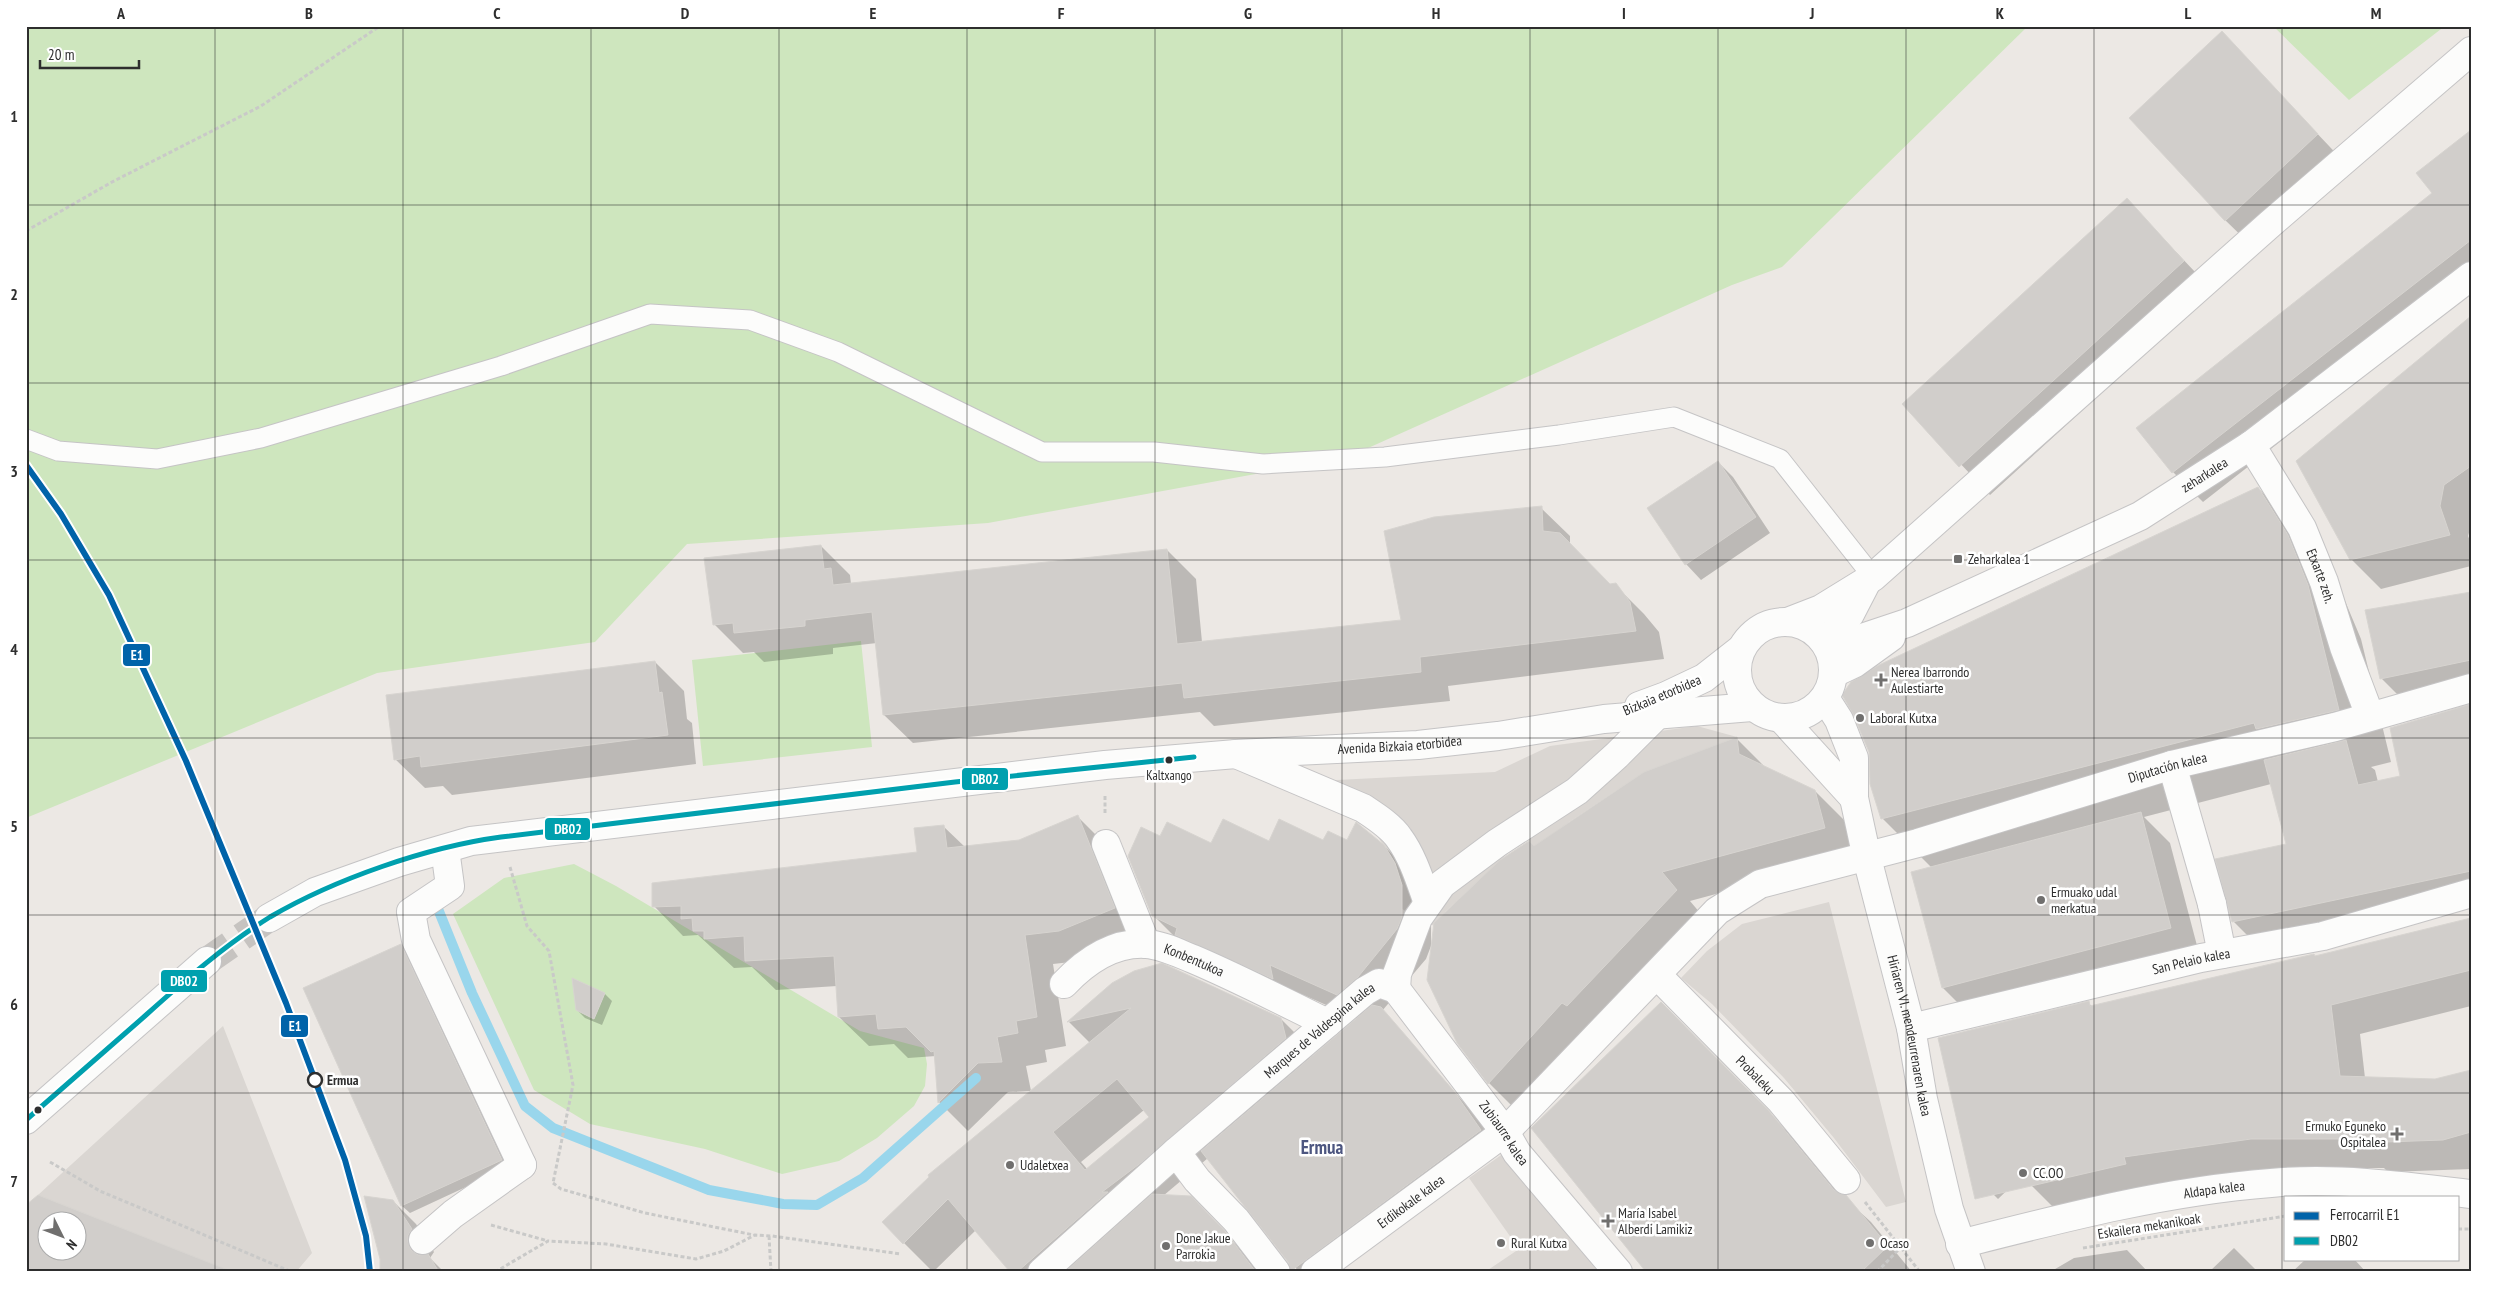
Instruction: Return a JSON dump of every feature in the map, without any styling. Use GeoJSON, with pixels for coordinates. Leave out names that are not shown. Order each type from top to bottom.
{"type":"FeatureCollection","features":[{"type":"Feature","properties":{"kind":"street"},"geometry":{"type":"LineString","coordinates":[[1790,621],[1821,609],[1869,580],[2270,224],[2471,51]]}},
{"type":"Feature","properties":{"kind":"street","name":"zeharkalea"},"geometry":{"type":"LineString","coordinates":[[1828,666],[1855,663],[1880,646],[1906,623],[2140,516],[2251,445],[2471,276]]}},
{"type":"Feature","properties":{"kind":"street","name":"Etxarte zeh."},"geometry":{"type":"LineString","coordinates":[[2251,445],[2302,528],[2324,582],[2344,648],[2370,716]]}},
{"type":"Feature","properties":{"kind":"street"},"geometry":{"type":"LineString","coordinates":[[1828,666],[1816,632],[1803,624],[1790,621],[1775,622],[1761,627],[1749,636],[1741,649],[1736,664],[1737,680],[1743,694],[1752,706],[1766,715],[1782,719],[1799,717],[1813,709],[1828,666],[1850,614],[1869,580]]}},
{"type":"Feature","properties":{"kind":"street","name":"Bizkaia etorbidea"},"geometry":{"type":"LineString","coordinates":[[1604,719],[1666,696],[1704,678],[1741,649]]}},
{"type":"Feature","properties":{"kind":"street","name":"Hiriaren VI. mendeurrenaren kalea"},"geometry":{"type":"LineString","coordinates":[[1828,666],[1839,720],[1854,758],[1854,798],[1867,858],[1911,1028],[1922,1099],[1949,1209],[1971,1272]]}},
{"type":"Feature","properties":{"kind":"street","name":"Diputación kalea"},"geometry":{"type":"LineString","coordinates":[[1867,858],[2172,764],[2335,727],[2471,688]]}},
{"type":"Feature","properties":{"kind":"street"},"geometry":{"type":"LineString","coordinates":[[1604,719],[1752,706]]}},
{"type":"Feature","properties":{"kind":"street","name":"Marques de Valdespina kalea"},"geometry":{"type":"LineString","coordinates":[[1042,1272],[1176,1152],[1327,1022],[1379,983],[1396,989],[1400,966],[1418,918],[1442,884],[1497,842],[1577,791],[1658,714]]}},
{"type":"Feature","properties":{"kind":"street","name":"Avenida Bizkaia etorbidea"},"geometry":{"type":"LineString","coordinates":[[269,918],[315,892],[399,862],[471,842],[501,837],[964,780],[1194,756],[1418,745],[1498,736],[1604,719]]}},
{"type":"Feature","properties":{"kind":"street"},"geometry":{"type":"LineString","coordinates":[[1782,719],[1854,798]]}},
{"type":"Feature","properties":{"kind":"street"},"geometry":{"type":"LineString","coordinates":[[1236,754],[1363,808],[1381,821],[1399,836],[1414,864],[1428,902]]}},
{"type":"Feature","properties":{"kind":"street"},"geometry":{"type":"LineString","coordinates":[[2172,764],[2212,904],[2222,954]]}},
{"type":"Feature","properties":{"kind":"street"},"geometry":{"type":"LineString","coordinates":[[1106,844],[1146,944]]}},
{"type":"Feature","properties":{"kind":"street"},"geometry":{"type":"LineString","coordinates":[[423,1240],[453,1214],[522,1165],[416,940],[411,912],[450,886],[445,849]]}},
{"type":"Feature","properties":{"kind":"street"},"geometry":{"type":"LineString","coordinates":[[1505,1132],[1625,1006],[1658,976],[1717,911],[1760,884],[1867,858]]}},
{"type":"Feature","properties":{"kind":"street","name":"San Pelaio kalea"},"geometry":{"type":"LineString","coordinates":[[1911,1028],[2222,954],[2323,936],[2471,893]]}},
{"type":"Feature","properties":{"kind":"street","name":"Konbentukoa"},"geometry":{"type":"LineString","coordinates":[[1064,984],[1083,964],[1117,947],[1146,944],[1169,949],[1214,968],[1327,1022]]}},
{"type":"Feature","properties":{"kind":"street"},"geometry":{"type":"LineString","coordinates":[[26,1120],[207,961]]}},
{"type":"Feature","properties":{"kind":"street","name":"Probaleku"},"geometry":{"type":"LineString","coordinates":[[1658,976],[1781,1101],[1846,1180]]}},
{"type":"Feature","properties":{"kind":"street","name":"Zubiaurre kalea"},"geometry":{"type":"LineString","coordinates":[[1396,989],[1505,1132],[1517,1153],[1618,1272]]}},
{"type":"Feature","properties":{"kind":"street","name":"Erdikokale kalea"},"geometry":{"type":"LineString","coordinates":[[1320,1270],[1505,1132]]}},
{"type":"Feature","properties":{"kind":"street"},"geometry":{"type":"LineString","coordinates":[[1176,1152],[1196,1180],[1236,1220],[1276,1272]]}},
{"type":"Feature","properties":{"kind":"street","name":"Aldapa kalea"},"geometry":{"type":"LineString","coordinates":[[1960,1244],[2070,1217],[2202,1191],[2272,1183],[2343,1182],[2425,1189],[2471,1174]]}},
{"type":"Feature","properties":{"kind":"street"},"geometry":{"type":"LineString","coordinates":[[2425,1189],[2471,1194]]}},
{"type":"Feature","properties":{"kind":"lane"},"geometry":{"type":"LineString","coordinates":[[26,439],[58,451],[157,459],[261,438],[289,430],[501,366],[650,314],[750,320],[838,352],[1042,452],[1154,452],[1263,464],[1385,457],[1559,435],[1674,417],[1780,460],[1869,580]]}},
{"type":"Feature","properties":{"kind":"path"},"geometry":{"type":"LineString","coordinates":[[26,231],[112,182],[261,106],[380,26]]}},
{"type":"Feature","properties":{"kind":"path"},"geometry":{"type":"LineString","coordinates":[[501,837],[527,926],[549,951],[573,1085],[553,1183]]}},
{"type":"Feature","properties":{"kind":"path"},"geometry":{"type":"LineString","coordinates":[[50,1162],[100,1191],[292,1272]]}},
{"type":"Feature","properties":{"kind":"path"},"geometry":{"type":"LineString","coordinates":[[522,1165],[561,1189],[645,1213],[755,1236],[769,1236],[901,1254]]}},
{"type":"Feature","properties":{"kind":"path"},"geometry":{"type":"LineString","coordinates":[[453,1214],[548,1241],[606,1244],[696,1259],[724,1251],[755,1236]]}},
{"type":"Feature","properties":{"kind":"path"},"geometry":{"type":"LineString","coordinates":[[1878,1216],[1920,1272]]}},
{"type":"Feature","properties":{"kind":"path","name":"Eskailera mekanikoak"},"geometry":{"type":"LineString","coordinates":[[2076,1249],[2284,1216]]}},
{"type":"Feature","properties":{"kind":"path"},"geometry":{"type":"LineString","coordinates":[[769,1236],[771,1272]]}},
{"type":"Feature","properties":{"kind":"path"},"geometry":{"type":"LineString","coordinates":[[494,1272],[548,1241]]}},
{"type":"Feature","properties":{"kind":"path"},"geometry":{"type":"LineString","coordinates":[[1877,1272],[1901,1247]]}},
{"type":"Feature","properties":{"kind":"green space"},"geometry":{"type":"Polygon","coordinates":[[[26,26],[2028,26],[1782,267],[1732,285],[1348,457],[988,523],[687,544],[595,642],[377,673],[26,818],[26,26]]]}},
{"type":"Feature","properties":{"kind":"green space"},"geometry":{"type":"Polygon","coordinates":[[[2273,26],[2445,26],[2349,100],[2273,26]]]}},
{"type":"Feature","properties":{"kind":"green space"},"geometry":{"type":"Polygon","coordinates":[[[861,641],[872,747],[703,766],[692,660],[861,641]]]}},
{"type":"Feature","properties":{"kind":"green space"},"geometry":{"type":"Polygon","coordinates":[[[574,864],[616,886],[860,1031],[924,1048],[927,1064],[925,1086],[914,1106],[877,1138],[839,1161],[782,1174],[705,1149],[590,1124],[534,1090],[453,914],[504,878],[574,864]]]}},
{"type":"Feature","properties":{"kind":"shaded area"},"geometry":{"type":"Polygon","coordinates":[[[1697,726],[1737,737],[1644,772],[1569,822],[1536,848],[1525,837],[1445,912],[1438,928],[1402,909],[1402,885],[1395,863],[1376,834],[1356,821],[1268,779],[1317,781],[1495,772],[1550,746],[1697,726]]]}},
{"type":"Feature","properties":{"kind":"shaded area"},"geometry":{"type":"Polygon","coordinates":[[[1829,902],[1906,1202],[1886,1207],[1834,1138],[1784,1078],[1712,1004],[1681,978],[1707,951],[1742,924],[1829,902]]]}},
{"type":"Feature","properties":{"kind":"shaded area"},"geometry":{"type":"Polygon","coordinates":[[[223,1026],[312,1253],[296,1272],[232,1272],[88,1215],[88,1210],[76,1210],[38,1195],[223,1026]]]}},
{"type":"Feature","properties":{"kind":"shaded area"},"geometry":{"type":"Polygon","coordinates":[[[1511,1148],[1598,1272],[1485,1272],[1519,1249],[1469,1178],[1511,1148]]]}},
{"type":"Feature","properties":{"kind":"building"},"geometry":{"type":"Polygon","coordinates":[[[2222,31],[2318,134],[2225,221],[2129,118],[2222,31]]]}},
{"type":"Feature","properties":{"kind":"building"},"geometry":{"type":"Polygon","coordinates":[[[2471,130],[2471,240],[2172,473],[2136,428],[2432,193],[2416,173],[2471,130]]]}},
{"type":"Feature","properties":{"kind":"building"},"geometry":{"type":"Polygon","coordinates":[[[2127,198],[2184,261],[1959,467],[1902,404],[2127,198]]]}},
{"type":"Feature","properties":{"kind":"building"},"geometry":{"type":"Polygon","coordinates":[[[2471,316],[2471,466],[2444,485],[2440,506],[2450,535],[2350,560],[2296,461],[2471,316]]]}},
{"type":"Feature","properties":{"kind":"building"},"geometry":{"type":"Polygon","coordinates":[[[1718,461],[1756,517],[1685,565],[1647,508],[1718,461]]]}},
{"type":"Feature","properties":{"kind":"building"},"geometry":{"type":"Polygon","coordinates":[[[2258,487],[2288,535],[2308,585],[2339,710],[2256,729],[2254,723],[1881,819],[1870,784],[1869,752],[1853,714],[1842,695],[1851,682],[1879,665],[2258,487]]]}},
{"type":"Feature","properties":{"kind":"building"},"geometry":{"type":"Polygon","coordinates":[[[1542,506],[1543,531],[1560,533],[1610,584],[1616,583],[1630,602],[1636,631],[1420,657],[1421,672],[1184,698],[1182,683],[883,715],[872,612],[805,620],[805,626],[734,633],[733,623],[713,625],[704,558],[821,545],[824,569],[831,568],[833,585],[1167,549],[1177,644],[1401,620],[1384,531],[1434,517],[1542,506]]]}},
{"type":"Feature","properties":{"kind":"building"},"geometry":{"type":"Polygon","coordinates":[[[2471,592],[2471,660],[2380,679],[2365,610],[2471,592]]]}},
{"type":"Feature","properties":{"kind":"building"},"geometry":{"type":"Polygon","coordinates":[[[655,661],[659,693],[662,692],[668,735],[421,767],[420,756],[394,760],[386,695],[655,661]]]}},
{"type":"Feature","properties":{"kind":"building"},"geometry":{"type":"Polygon","coordinates":[[[2471,704],[2471,871],[2232,922],[2215,859],[2286,844],[2264,760],[2346,740],[2358,785],[2400,776],[2390,728],[2471,704]]]}},
{"type":"Feature","properties":{"kind":"building"},"geometry":{"type":"Polygon","coordinates":[[[1737,737],[1739,754],[1815,790],[1825,828],[1662,872],[1677,890],[1567,1006],[1562,1003],[1488,1084],[1457,1043],[1427,980],[1434,923],[1500,860],[1529,841],[1534,846],[1644,772],[1737,737]]]}},
{"type":"Feature","properties":{"kind":"building","name":"Ermuako udal merkatua"},"geometry":{"type":"Polygon","coordinates":[[[2141,812],[2171,928],[1942,988],[1911,872],[2141,812]]]}},
{"type":"Feature","properties":{"kind":"building"},"geometry":{"type":"Polygon","coordinates":[[[1078,815],[1115,908],[1059,931],[1025,935],[1037,1017],[1016,1021],[1018,1033],[997,1037],[1002,1062],[978,1063],[938,1103],[934,1051],[931,1052],[906,1027],[878,1029],[876,1014],[838,1017],[834,956],[745,961],[744,936],[704,939],[704,931],[693,931],[692,918],[681,919],[681,906],[652,907],[652,883],[917,852],[914,828],[944,825],[947,848],[1019,840],[1078,815]]]}},
{"type":"Feature","properties":{"kind":"building"},"geometry":{"type":"Polygon","coordinates":[[[1223,819],[1269,841],[1279,819],[1323,840],[1328,831],[1347,840],[1356,822],[1384,845],[1395,863],[1402,885],[1402,917],[1397,929],[1358,977],[1337,995],[1270,965],[1273,979],[1175,935],[1177,928],[1152,916],[1128,856],[1141,827],[1160,836],[1167,822],[1211,843],[1223,819]]]}},
{"type":"Feature","properties":{"kind":"building"},"geometry":{"type":"Polygon","coordinates":[[[2471,918],[2471,970],[2331,1005],[2340,1076],[2435,1079],[2471,1070],[2471,1132],[2443,1140],[2358,1143],[2358,1139],[2251,1139],[2124,1157],[2126,1164],[1975,1199],[1938,1038],[2089,1001],[2090,1006],[2314,954],[2315,956],[2471,918]]]}},
{"type":"Feature","properties":{"kind":"building"},"geometry":{"type":"Polygon","coordinates":[[[401,944],[502,1160],[401,1206],[303,988],[401,944]]]}},
{"type":"Feature","properties":{"kind":"building"},"geometry":{"type":"Polygon","coordinates":[[[1162,963],[1281,1018],[1286,1038],[1142,1162],[1102,1192],[1108,1192],[1017,1272],[1010,1272],[948,1199],[903,1244],[882,1222],[929,1177],[928,1175],[1131,1008],[1067,1022],[1112,983],[1134,971],[1162,963]],[[1117,1079],[1053,1132],[1085,1170],[1149,1117],[1117,1079]]]}},
{"type":"Feature","properties":{"kind":"building"},"geometry":{"type":"Polygon","coordinates":[[[572,978],[605,993],[594,1019],[576,1010],[572,978]]]}},
{"type":"Feature","properties":{"kind":"building"},"geometry":{"type":"Polygon","coordinates":[[[1661,1002],[1769,1111],[1834,1190],[1846,1195],[1888,1246],[1861,1272],[1646,1272],[1531,1128],[1661,1002]]]}},
{"type":"Feature","properties":{"kind":"building"},"geometry":{"type":"Polygon","coordinates":[[[1372,1005],[1381,1007],[1453,1090],[1481,1130],[1291,1271],[1288,1262],[1201,1151],[1372,1005]]]}},
{"type":"Feature","properties":{"kind":"building","name":"Done Jakue Parrokia"},"geometry":{"type":"Polygon","coordinates":[[[1152,1194],[1191,1196],[1224,1230],[1256,1272],[1070,1272],[1068,1269],[1152,1194]]]}},
{"type":"Feature","properties":{"kind":"building"},"geometry":{"type":"Polygon","coordinates":[[[38,1195],[76,1210],[38,1210],[38,1260],[88,1260],[88,1215],[228,1270],[228,1272],[26,1272],[26,1205],[38,1195]]]}},
{"type":"Feature","properties":{"kind":"building"},"geometry":{"type":"Polygon","coordinates":[[[364,1196],[393,1200],[412,1229],[408,1235],[411,1250],[418,1255],[428,1254],[439,1272],[380,1272],[380,1259],[364,1196]]]}},
{"type":"Feature","properties":{"kind":"waterway"},"geometry":{"type":"LineString","coordinates":[[438,909],[472,993],[525,1106],[553,1128],[709,1190],[783,1204],[817,1205],[863,1178],[976,1078]]}},
{"type":"Feature","properties":{"kind":"tunnel"},"geometry":{"type":"LineString","coordinates":[[207,961],[269,918]]}},
{"type":"Feature","properties":{"kind":"rail line","name":"E1"},"geometry":{"type":"LineString","coordinates":[[26,465],[61,514],[109,595],[186,761],[286,1003],[345,1160],[366,1236],[370,1272]]}},
{"type":"Feature","properties":{"kind":"transit line","name":"DB02"},"geometry":{"type":"LineString","coordinates":[[26,1120],[191,976],[253,928],[270,917],[323,890],[382,866],[443,848],[501,837],[955,782],[1194,757]]}},
{"type":"Feature","properties":{"kind":"place","name":"Zeharkalea 1"},"geometry":{"type":"Point","coordinates":[1958,559]}},
{"type":"Feature","properties":{"kind":"place","name":"Nerea Ibarrondo Aulestiarte"},"geometry":{"type":"Point","coordinates":[1881,680]}},
{"type":"Feature","properties":{"kind":"place","name":"Laboral Kutxa"},"geometry":{"type":"Point","coordinates":[1860,718]}},
{"type":"Feature","properties":{"kind":"place","name":"Kaltxango"},"geometry":{"type":"Point","coordinates":[1169,760]}},
{"type":"Feature","properties":{"kind":"place","name":"Ermuako udal merkatua"},"geometry":{"type":"Point","coordinates":[2041,900]}},
{"type":"Feature","properties":{"kind":"place","name":"Ermua"},"geometry":{"type":"Point","coordinates":[315,1080]}},
{"type":"Feature","properties":{"kind":"place","name":"Ermuko Eguneko Ospitalea"},"geometry":{"type":"Point","coordinates":[2397,1134]}},
{"type":"Feature","properties":{"kind":"place","name":"Udaletxea"},"geometry":{"type":"Point","coordinates":[1010,1165]}},
{"type":"Feature","properties":{"kind":"place","name":"CC.OO"},"geometry":{"type":"Point","coordinates":[2023,1173]}},
{"type":"Feature","properties":{"kind":"place","name":"María Isabel Alberdi Lamikiz"},"geometry":{"type":"Point","coordinates":[1608,1221]}},
{"type":"Feature","properties":{"kind":"place","name":"Rural Kutxa"},"geometry":{"type":"Point","coordinates":[1501,1243]}},
{"type":"Feature","properties":{"kind":"place","name":"Ocaso"},"geometry":{"type":"Point","coordinates":[1870,1243]}},
{"type":"Feature","properties":{"kind":"place","name":"Done Jakue Parrokia"},"geometry":{"type":"Point","coordinates":[1166,1246]}},
{"type":"Feature","properties":{"kind":"district","name":"Ermua"},"geometry":{"type":"Point","coordinates":[1322,1147]}}]}
